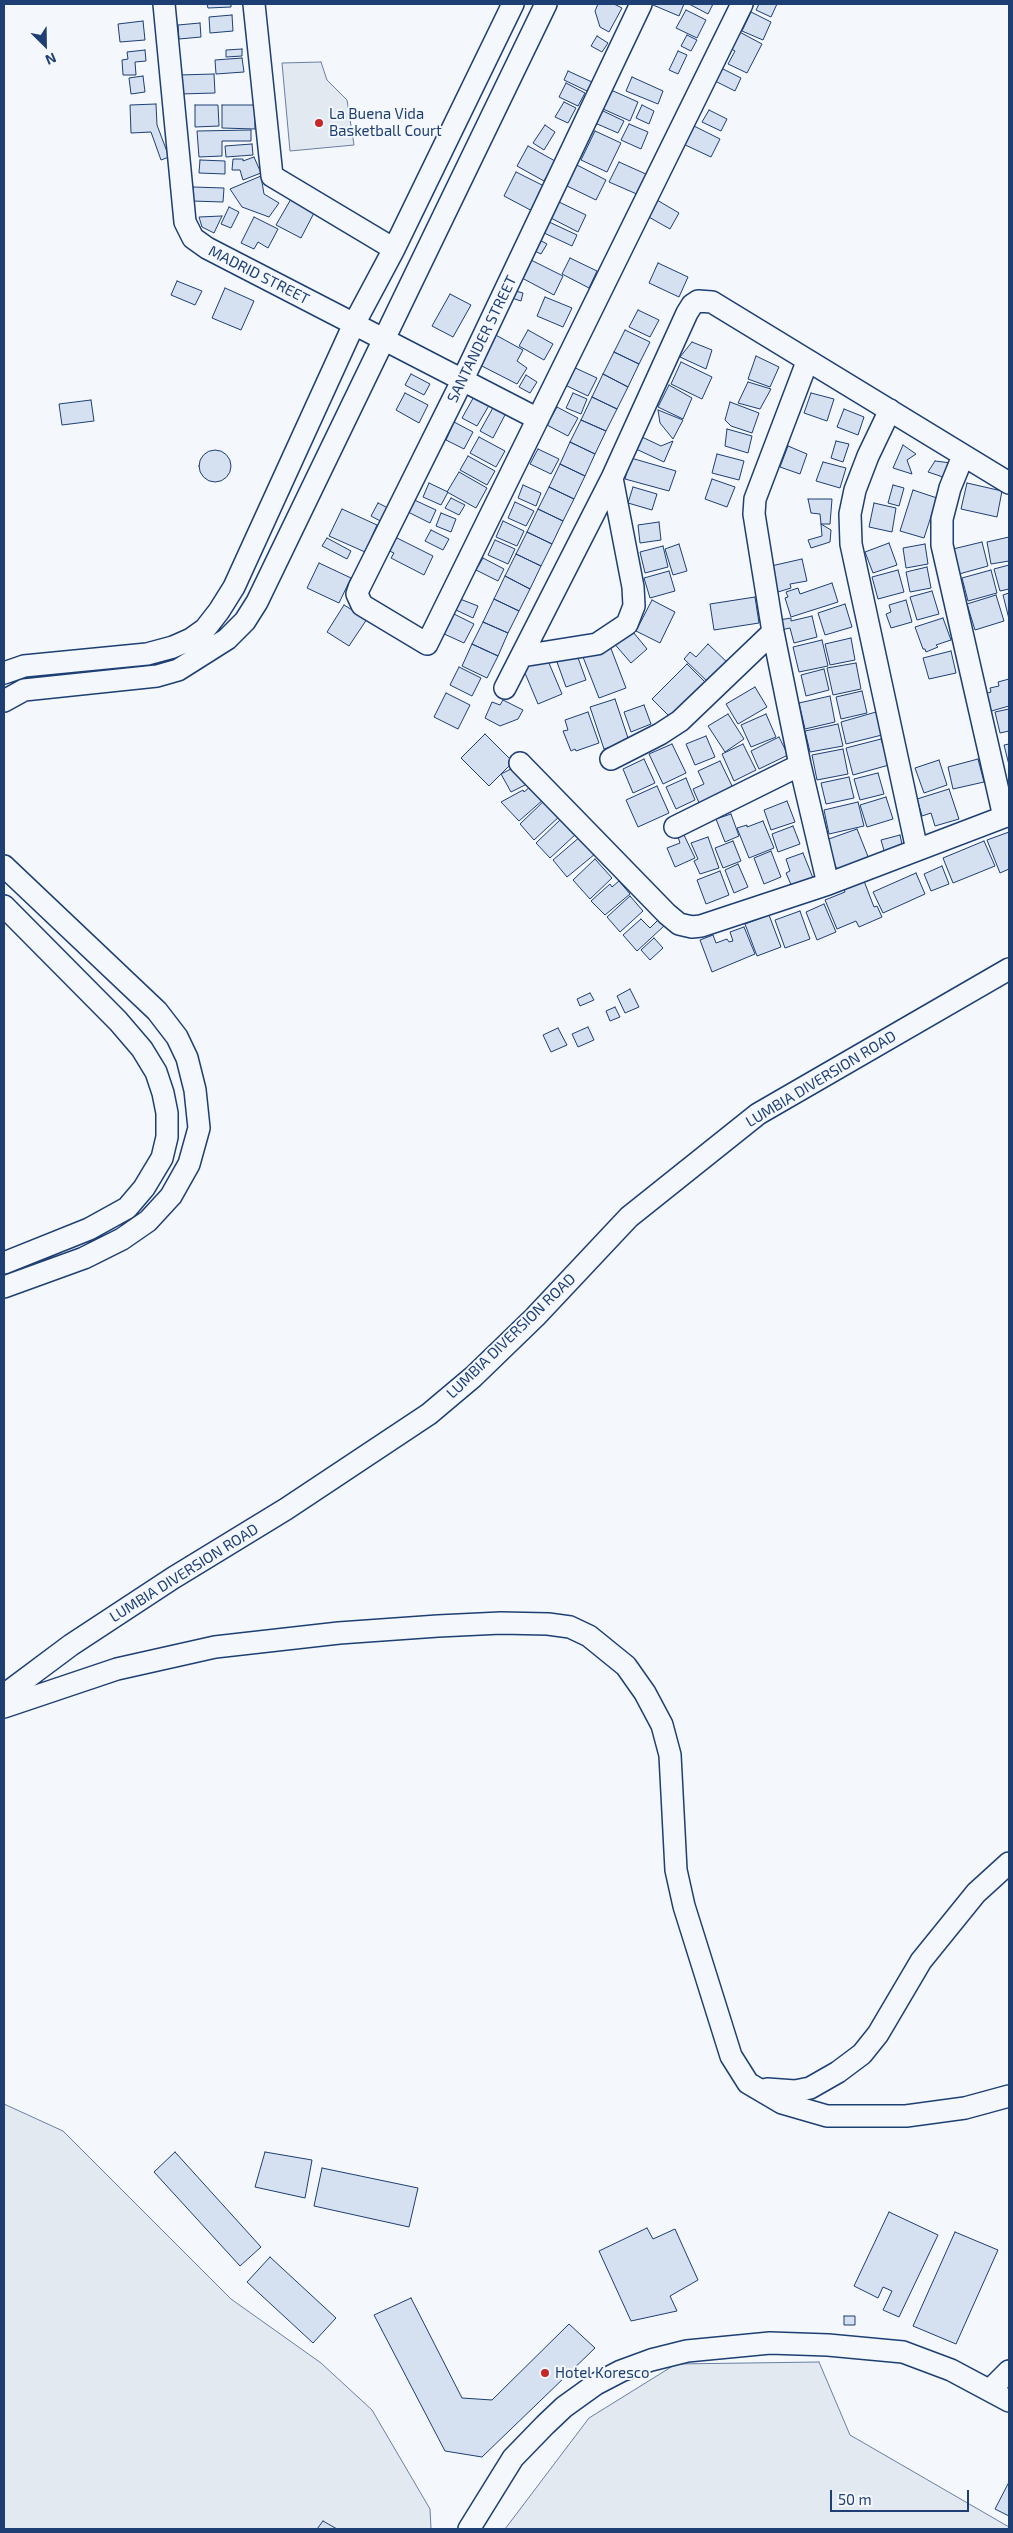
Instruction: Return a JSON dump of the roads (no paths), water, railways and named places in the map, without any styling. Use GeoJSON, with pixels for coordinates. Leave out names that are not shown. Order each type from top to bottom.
{"type":"FeatureCollection","features":[{"type":"Feature","properties":{"kind":"street","name":"MADRID STREET"},"geometry":{"type":"LineString","coordinates":[[164,4],[184,222],[193,238],[207,248],[538,419]]}},
{"type":"Feature","properties":{"kind":"street"},"geometry":{"type":"LineString","coordinates":[[254,4],[272,176],[394,249]]}},
{"type":"Feature","properties":{"kind":"street"},"geometry":{"type":"LineString","coordinates":[[4,673],[24,666],[147,654],[191,639],[205,629],[234,586],[354,324],[394,249],[513,4]]}},
{"type":"Feature","properties":{"kind":"street"},"geometry":{"type":"LineString","coordinates":[[4,701],[24,690],[157,676],[178,670],[200,658],[227,639],[244,622],[257,602],[546,4]]}},
{"type":"Feature","properties":{"kind":"street","name":"SANTANDER STREET"},"geometry":{"type":"LineString","coordinates":[[538,419],[427,644],[367,609],[359,600],[357,594],[463,379],[641,4]]}},
{"type":"Feature","properties":{"kind":"street"},"geometry":{"type":"LineString","coordinates":[[538,419],[742,4]]}},
{"type":"Feature","properties":{"kind":"street"},"geometry":{"type":"LineString","coordinates":[[505,688],[612,478],[687,313],[692,305],[698,301],[712,302],[807,362],[1009,483]]}},
{"type":"Feature","properties":{"kind":"street"},"geometry":{"type":"LineString","coordinates":[[807,362],[755,499],[756,531],[773,632],[800,764],[828,884]]}},
{"type":"Feature","properties":{"kind":"street"},"geometry":{"type":"LineString","coordinates":[[890,410],[868,456],[855,490],[850,514],[851,544],[917,850]]}},
{"type":"Feature","properties":{"kind":"street"},"geometry":{"type":"LineString","coordinates":[[520,762],[679,924],[701,926],[828,884],[1007,816],[942,545],[942,519],[950,488],[963,456]]}},
{"type":"Feature","properties":{"kind":"street"},"geometry":{"type":"LineString","coordinates":[[522,656],[597,644],[627,624],[634,606],[633,586],[612,478]]}},
{"type":"Feature","properties":{"kind":"street"},"geometry":{"type":"LineString","coordinates":[[261,524],[288,535]]}},
{"type":"Feature","properties":{"kind":"street"},"geometry":{"type":"LineString","coordinates":[[611,759],[660,734],[680,721],[773,632]]}},
{"type":"Feature","properties":{"kind":"street"},"geometry":{"type":"LineString","coordinates":[[675,827],[800,764]]}},
{"type":"Feature","properties":{"kind":"street"},"geometry":{"type":"LineString","coordinates":[[4,866],[158,1011],[177,1037],[187,1058],[195,1090],[199,1128],[189,1164],[171,1196],[148,1221],[122,1239],[84,1258],[4,1287]]}},
{"type":"Feature","properties":{"kind":"street"},"geometry":{"type":"LineString","coordinates":[[4,906],[118,1021],[142,1049],[156,1072],[163,1093],[167,1129],[162,1158],[144,1188],[127,1208],[89,1229],[4,1263]]}},
{"type":"Feature","properties":{"kind":"street","name":"LUMBIA DIVERSION ROAD"},"geometry":{"type":"LineString","coordinates":[[4,1695],[71,1645],[173,1578],[286,1509],[429,1414],[473,1378],[535,1317],[629,1217],[758,1114],[1009,969]]}},
{"type":"Feature","properties":{"kind":"street"},"geometry":{"type":"LineString","coordinates":[[4,1707],[118,1669],[215,1647],[339,1633],[501,1623],[570,1627],[589,1636],[626,1666],[655,1710],[662,1725],[670,1755],[676,1870],[684,1906],[731,2056],[740,2072],[755,2088],[782,2103],[826,2116],[906,2116],[965,2108],[1009,2096]]}},
{"type":"Feature","properties":{"kind":"street"},"geometry":{"type":"LineString","coordinates":[[755,2088],[795,2091],[810,2088],[838,2072],[862,2054],[878,2034],[921,1961],[976,1892],[1009,1863]]}},
{"type":"Feature","properties":{"kind":"street"},"geometry":{"type":"LineString","coordinates":[[469,2529],[513,2458],[564,2407],[596,2384],[621,2371],[651,2360],[687,2351],[770,2343],[871,2348],[903,2352],[951,2370],[1009,2401]]}},
{"type":"Feature","properties":{"kind":"street"},"geometry":{"type":"LineString","coordinates":[[990,2390],[1009,2371]]}},
{"type":"Feature","properties":{"kind":"place","name":"La Buena Vida Basketball Court"},"geometry":{"type":"Point","coordinates":[319,123]}},
{"type":"Feature","properties":{"kind":"place","name":"Hotel Koresco"},"geometry":{"type":"Point","coordinates":[545,2373]}}]}
